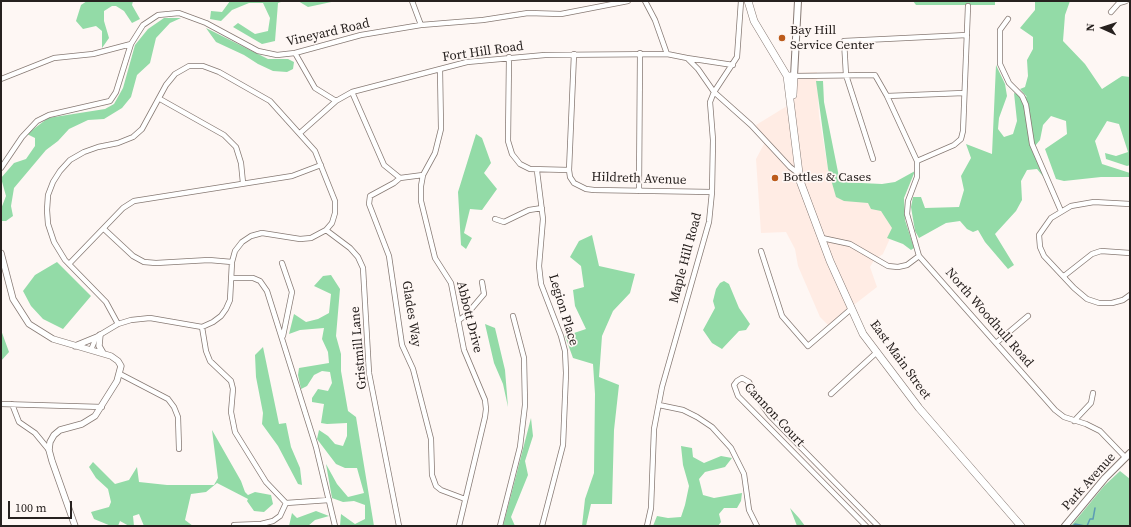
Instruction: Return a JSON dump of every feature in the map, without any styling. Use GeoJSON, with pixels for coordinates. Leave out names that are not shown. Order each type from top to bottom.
{"type":"FeatureCollection","features":[{"type":"Feature","properties":{"kind":"main road","name":"East Main Street"},"geometry":{"type":"LineString","coordinates":[[748,1],[754,21],[791,76],[792,112],[798,173],[802,188],[851,309],[863,334],[920,408],[1021,526]]}},
{"type":"Feature","properties":{"kind":"main road"},"geometry":{"type":"LineString","coordinates":[[791,76],[798,1]]}},
{"type":"Feature","properties":{"kind":"main road","name":"Park Avenue"},"geometry":{"type":"LineString","coordinates":[[1065,526],[1073,514],[1128,455]]}},
{"type":"Feature","properties":{"kind":"street"},"geometry":{"type":"LineString","coordinates":[[412,1],[421,26]]}},
{"type":"Feature","properties":{"kind":"street","name":"Vineyard Road"},"geometry":{"type":"LineString","coordinates":[[1,168],[22,137],[37,121],[49,115],[110,102],[116,92],[131,44],[144,25],[150,20],[165,13],[178,13],[206,23],[258,50],[277,55],[295,53],[362,35],[528,13],[561,14],[628,1]]}},
{"type":"Feature","properties":{"kind":"street"},"geometry":{"type":"LineString","coordinates":[[645,1],[655,20],[667,54]]}},
{"type":"Feature","properties":{"kind":"street","name":"Maple Hill Road"},"geometry":{"type":"LineString","coordinates":[[647,526],[651,508],[654,428],[709,222],[712,192],[713,140],[710,102],[714,92],[733,65],[738,50],[741,1]]}},
{"type":"Feature","properties":{"kind":"street"},"geometry":{"type":"LineString","coordinates":[[1111,12],[1119,3],[1126,1]]}},
{"type":"Feature","properties":{"kind":"street"},"geometry":{"type":"LineString","coordinates":[[917,161],[954,144],[961,139],[963,131],[968,6]]}},
{"type":"Feature","properties":{"kind":"street"},"geometry":{"type":"LineString","coordinates":[[1008,18],[1000,30],[1000,64],[1009,83],[1022,96],[1026,105],[1032,144],[1061,211]]}},
{"type":"Feature","properties":{"kind":"street"},"geometry":{"type":"LineString","coordinates":[[873,159],[846,75],[844,41],[967,35]]}},
{"type":"Feature","properties":{"kind":"street"},"geometry":{"type":"LineString","coordinates":[[1,79],[54,58],[93,54],[131,44]]}},
{"type":"Feature","properties":{"kind":"street"},"geometry":{"type":"LineString","coordinates":[[295,53],[315,88],[336,101]]}},
{"type":"Feature","properties":{"kind":"street"},"geometry":{"type":"LineString","coordinates":[[639,191],[640,53]]}},
{"type":"Feature","properties":{"kind":"street","name":"Fort Hill Road"},"geometry":{"type":"LineString","coordinates":[[300,133],[336,101],[352,92],[467,62],[509,57],[640,53],[667,54],[733,65]]}},
{"type":"Feature","properties":{"kind":"street"},"geometry":{"type":"LineString","coordinates":[[509,57],[510,148],[520,164],[537,171],[569,170],[574,54]]}},
{"type":"Feature","properties":{"kind":"street"},"geometry":{"type":"LineString","coordinates":[[687,58],[698,69],[714,92],[751,125],[790,167],[798,173]]}},
{"type":"Feature","properties":{"kind":"street"},"geometry":{"type":"LineString","coordinates":[[75,346],[99,336],[118,324],[142,318],[202,326],[213,322],[222,316],[230,300],[232,262],[235,251],[242,242],[251,236],[262,233],[300,239],[311,238],[326,230],[332,223],[335,213],[335,201],[315,151],[270,101],[219,72],[203,66],[189,66],[175,74],[166,85],[160,99],[142,129],[132,137],[118,143],[84,152],[70,160],[53,182],[48,195],[48,224],[54,242],[69,264],[106,302],[118,324]]}},
{"type":"Feature","properties":{"kind":"street","name":"Abbott Drive"},"geometry":{"type":"LineString","coordinates":[[440,69],[441,130],[435,153],[423,175],[421,201],[428,233],[436,258],[451,283],[464,350],[485,400],[486,409],[484,424],[459,526]]}},
{"type":"Feature","properties":{"kind":"street"},"geometry":{"type":"LineString","coordinates":[[791,76],[875,75],[887,96],[917,161],[916,177],[908,202],[907,214],[919,256],[907,265],[898,268],[888,266],[850,244],[822,238]]}},
{"type":"Feature","properties":{"kind":"street"},"geometry":{"type":"LineString","coordinates":[[352,92],[384,165],[400,178]]}},
{"type":"Feature","properties":{"kind":"street"},"geometry":{"type":"LineString","coordinates":[[887,96],[964,93]]}},
{"type":"Feature","properties":{"kind":"street"},"geometry":{"type":"LineString","coordinates":[[160,99],[224,135],[236,147],[241,163],[243,183]]}},
{"type":"Feature","properties":{"kind":"street"},"geometry":{"type":"LineString","coordinates":[[69,264],[123,208],[134,201],[292,176],[321,165]]}},
{"type":"Feature","properties":{"kind":"street","name":"Hildreth Avenue"},"geometry":{"type":"LineString","coordinates":[[569,170],[570,177],[574,183],[586,189],[712,192]]}},
{"type":"Feature","properties":{"kind":"street","name":"Legion Place"},"geometry":{"type":"LineString","coordinates":[[537,171],[542,208],[543,235],[539,266],[541,284],[561,336],[565,351],[566,373],[563,445],[543,515],[542,526]]}},
{"type":"Feature","properties":{"kind":"street","name":"Glades Way"},"geometry":{"type":"LineString","coordinates":[[423,175],[400,178],[394,183],[370,196],[369,204],[389,256],[402,345],[413,369],[431,438],[432,475],[436,486],[441,490],[465,499]]}},
{"type":"Feature","properties":{"kind":"street"},"geometry":{"type":"LineString","coordinates":[[1130,204],[1094,202],[1081,204],[1061,211],[1051,218],[1039,235],[1040,248],[1044,256],[1087,299],[1099,303],[1112,303],[1123,300],[1130,295]]}},
{"type":"Feature","properties":{"kind":"street"},"geometry":{"type":"LineString","coordinates":[[495,219],[504,222],[522,213],[542,208]]}},
{"type":"Feature","properties":{"kind":"street"},"geometry":{"type":"LineString","coordinates":[[104,229],[133,256],[144,262],[209,260],[232,262]]}},
{"type":"Feature","properties":{"kind":"street","name":"Gristmill Lane"},"geometry":{"type":"LineString","coordinates":[[326,230],[350,248],[358,257],[363,268],[370,374],[399,526]]}},
{"type":"Feature","properties":{"kind":"street"},"geometry":{"type":"LineString","coordinates":[[761,251],[782,316],[808,346],[851,309]]}},
{"type":"Feature","properties":{"kind":"street"},"geometry":{"type":"LineString","coordinates":[[1064,276],[1092,254],[1101,251],[1130,253]]}},
{"type":"Feature","properties":{"kind":"street"},"geometry":{"type":"LineString","coordinates":[[1,253],[13,299],[24,317],[32,326],[44,335],[75,346],[104,353],[118,361],[121,366],[120,374],[95,416],[87,422],[57,431],[51,440],[49,450]]}},
{"type":"Feature","properties":{"kind":"street","name":"North Woodhull Road"},"geometry":{"type":"LineString","coordinates":[[919,256],[1055,410],[1064,417],[1100,431],[1128,455]]}},
{"type":"Feature","properties":{"kind":"street"},"geometry":{"type":"LineString","coordinates":[[282,263],[292,292],[282,337]]}},
{"type":"Feature","properties":{"kind":"street"},"geometry":{"type":"LineString","coordinates":[[232,278],[253,278],[260,281],[267,291],[316,447],[335,526]]}},
{"type":"Feature","properties":{"kind":"street"},"geometry":{"type":"LineString","coordinates":[[458,321],[467,314],[484,294],[482,282]]}},
{"type":"Feature","properties":{"kind":"street"},"geometry":{"type":"LineString","coordinates":[[500,526],[520,447],[525,404],[524,358],[514,316]]}},
{"type":"Feature","properties":{"kind":"street"},"geometry":{"type":"LineString","coordinates":[[996,343],[1028,316]]}},
{"type":"Feature","properties":{"kind":"street"},"geometry":{"type":"LineString","coordinates":[[202,326],[206,351],[210,360],[218,370],[231,381],[233,389],[231,412],[235,432],[266,482],[286,503]]}},
{"type":"Feature","properties":{"kind":"street"},"geometry":{"type":"LineString","coordinates":[[91,350],[99,336]]}},
{"type":"Feature","properties":{"kind":"street"},"geometry":{"type":"LineString","coordinates":[[99,336],[99,346],[104,353]]}},
{"type":"Feature","properties":{"kind":"street"},"geometry":{"type":"LineString","coordinates":[[831,394],[877,352]]}},
{"type":"Feature","properties":{"kind":"street"},"geometry":{"type":"LineString","coordinates":[[120,374],[168,399],[178,418],[179,449]]}},
{"type":"Feature","properties":{"kind":"street","name":"Cannon Court"},"geometry":{"type":"LineString","coordinates":[[866,526],[738,396],[734,385],[737,381],[742,378],[749,382],[766,411],[878,526]]}},
{"type":"Feature","properties":{"kind":"street"},"geometry":{"type":"LineString","coordinates":[[1074,421],[1092,404],[1093,393]]}},
{"type":"Feature","properties":{"kind":"street"},"geometry":{"type":"LineString","coordinates":[[1,404],[102,406]]}},
{"type":"Feature","properties":{"kind":"street"},"geometry":{"type":"LineString","coordinates":[[12,404],[19,422],[35,433],[49,450],[75,526]]}},
{"type":"Feature","properties":{"kind":"street"},"geometry":{"type":"LineString","coordinates":[[659,405],[683,410],[697,417],[712,427],[732,448],[744,474],[749,510],[757,526]]}},
{"type":"Feature","properties":{"kind":"street"},"geometry":{"type":"LineString","coordinates":[[779,436],[785,431]]}},
{"type":"Feature","properties":{"kind":"street"},"geometry":{"type":"LineString","coordinates":[[836,495],[841,489]]}},
{"type":"Feature","properties":{"kind":"street"},"geometry":{"type":"LineString","coordinates":[[286,503],[329,500]]}},
{"type":"Feature","properties":{"kind":"street"},"geometry":{"type":"LineString","coordinates":[[234,525],[261,524],[273,521],[280,516],[286,503]]}},
{"type":"Feature","properties":{"kind":"shaded area"},"geometry":{"type":"Polygon","coordinates":[[[817,72],[819,116],[828,169],[838,196],[862,197],[880,207],[896,225],[883,254],[874,260],[870,267],[877,287],[828,325],[820,317],[798,266],[795,249],[786,232],[761,233],[756,159],[764,144],[756,125],[787,106],[791,73],[817,72]]]}},
{"type":"Feature","properties":{"kind":"green space"},"geometry":{"type":"Polygon","coordinates":[[[87,1],[133,1],[132,5],[140,19],[132,23],[124,11],[116,6],[112,6],[104,11],[104,21],[109,38],[102,48],[102,31],[96,26],[83,29],[76,21],[81,5],[87,1]]]}},
{"type":"Feature","properties":{"kind":"green space"},"geometry":{"type":"Polygon","coordinates":[[[230,1],[284,1],[278,3],[275,41],[262,44],[233,27],[238,23],[255,34],[268,31],[270,18],[263,3],[249,3],[232,10],[221,21],[210,19],[211,11],[222,12],[230,1]]]}},
{"type":"Feature","properties":{"kind":"green space"},"geometry":{"type":"Polygon","coordinates":[[[298,1],[336,1],[308,7],[298,1]]]}},
{"type":"Feature","properties":{"kind":"green space"},"geometry":{"type":"Polygon","coordinates":[[[913,1],[995,1],[995,5],[916,5],[913,1]]]}},
{"type":"Feature","properties":{"kind":"green space"},"geometry":{"type":"Polygon","coordinates":[[[1035,1],[1070,1],[1065,15],[1063,41],[1085,64],[1102,89],[1122,76],[1130,77],[1130,165],[1127,166],[1106,159],[1105,153],[1116,156],[1128,152],[1119,124],[1107,121],[1095,141],[1102,164],[1130,173],[1130,177],[1101,177],[1064,181],[1056,179],[1045,149],[1067,134],[1066,121],[1051,116],[1043,125],[1040,140],[1035,146],[1052,187],[1037,169],[1027,170],[1021,181],[1022,200],[1016,211],[995,234],[1014,265],[1008,269],[985,242],[978,230],[973,232],[967,229],[960,221],[946,223],[919,238],[915,231],[911,207],[913,197],[921,197],[925,208],[959,207],[964,190],[961,176],[971,158],[966,144],[992,154],[996,65],[1005,84],[1007,96],[999,118],[998,129],[1004,137],[1013,134],[1017,121],[1014,93],[1027,97],[1020,89],[1025,87],[1028,76],[1027,60],[1033,49],[1033,37],[1020,28],[1035,10],[1035,1]]]}},
{"type":"Feature","properties":{"kind":"green space"},"geometry":{"type":"Polygon","coordinates":[[[164,18],[181,18],[170,23],[156,38],[150,63],[137,75],[131,97],[122,108],[104,119],[88,120],[69,129],[58,141],[46,150],[14,188],[11,206],[13,216],[6,221],[1,221],[1,209],[6,196],[1,178],[14,163],[26,159],[35,146],[35,138],[27,134],[48,118],[105,109],[114,104],[123,88],[135,45],[148,29],[164,18]]]}},
{"type":"Feature","properties":{"kind":"green space"},"geometry":{"type":"Polygon","coordinates":[[[206,28],[268,59],[288,59],[294,62],[293,69],[287,72],[273,71],[258,64],[244,55],[216,42],[206,28]]]}},
{"type":"Feature","properties":{"kind":"green space"},"geometry":{"type":"Polygon","coordinates":[[[816,81],[823,81],[824,102],[840,182],[882,184],[895,182],[915,171],[904,198],[905,220],[914,248],[911,250],[903,244],[887,238],[892,228],[881,211],[871,209],[868,203],[844,201],[836,197],[828,169],[816,81]]]}},
{"type":"Feature","properties":{"kind":"green space"},"geometry":{"type":"Polygon","coordinates":[[[476,134],[482,138],[491,163],[484,173],[497,189],[482,210],[470,209],[464,233],[472,238],[466,249],[461,245],[458,192],[476,134]]]}},
{"type":"Feature","properties":{"kind":"green space"},"geometry":{"type":"Polygon","coordinates":[[[592,235],[599,266],[635,274],[630,293],[613,311],[602,336],[599,377],[619,385],[614,430],[612,504],[591,504],[586,526],[582,526],[585,499],[594,473],[595,394],[593,364],[573,358],[565,336],[586,329],[575,306],[573,290],[584,287],[581,266],[570,257],[579,241],[592,235]]]}},
{"type":"Feature","properties":{"kind":"green space"},"geometry":{"type":"Polygon","coordinates":[[[57,262],[91,296],[63,329],[43,319],[31,306],[23,291],[35,275],[57,262]]]}},
{"type":"Feature","properties":{"kind":"green space"},"geometry":{"type":"Polygon","coordinates":[[[331,275],[340,289],[336,336],[341,354],[341,371],[348,411],[356,417],[374,526],[340,526],[341,514],[355,524],[365,519],[365,505],[354,501],[343,502],[332,498],[326,464],[337,484],[348,497],[364,493],[357,468],[345,468],[336,464],[317,439],[319,430],[328,436],[335,444],[343,446],[347,436],[347,423],[321,423],[324,404],[312,402],[312,398],[318,389],[328,391],[332,383],[330,372],[322,371],[314,375],[307,386],[301,389],[298,375],[299,368],[329,363],[328,352],[322,339],[324,328],[300,330],[289,334],[294,314],[306,322],[318,319],[329,313],[331,294],[314,286],[323,276],[331,275]]]}},
{"type":"Feature","properties":{"kind":"green space"},"geometry":{"type":"Polygon","coordinates":[[[724,281],[729,284],[739,308],[750,324],[746,330],[739,331],[722,349],[712,343],[703,330],[715,308],[713,301],[716,289],[720,283],[724,281]]]}},
{"type":"Feature","properties":{"kind":"green space"},"geometry":{"type":"Polygon","coordinates":[[[485,324],[495,328],[505,370],[508,407],[503,384],[494,363],[485,324]]]}},
{"type":"Feature","properties":{"kind":"green space"},"geometry":{"type":"Polygon","coordinates":[[[1,330],[9,352],[1,361],[1,330]]]}},
{"type":"Feature","properties":{"kind":"green space"},"geometry":{"type":"Polygon","coordinates":[[[263,347],[279,424],[286,423],[291,447],[300,468],[302,485],[298,484],[278,446],[262,424],[263,413],[256,377],[255,355],[263,347]]]}},
{"type":"Feature","properties":{"kind":"green space"},"geometry":{"type":"Polygon","coordinates":[[[531,418],[533,436],[525,461],[528,475],[511,517],[515,526],[503,526],[531,418]]]}},
{"type":"Feature","properties":{"kind":"green space"},"geometry":{"type":"Polygon","coordinates":[[[212,430],[241,481],[245,492],[248,495],[255,492],[271,495],[273,504],[264,512],[254,511],[247,501],[248,499],[217,483],[206,492],[191,494],[185,520],[193,526],[144,526],[139,514],[133,516],[134,526],[129,526],[120,521],[118,526],[111,526],[94,519],[91,512],[109,507],[111,502],[108,489],[96,478],[89,467],[93,462],[115,484],[129,480],[137,467],[139,482],[167,485],[214,485],[218,478],[212,430]]]}},
{"type":"Feature","properties":{"kind":"green space"},"geometry":{"type":"Polygon","coordinates":[[[681,446],[692,448],[693,457],[704,463],[721,456],[732,458],[725,467],[705,472],[699,479],[703,495],[714,498],[742,493],[741,501],[737,508],[724,508],[719,514],[721,522],[718,526],[653,526],[657,516],[668,518],[681,517],[689,486],[683,465],[681,446]]]}},
{"type":"Feature","properties":{"kind":"green space"},"geometry":{"type":"Polygon","coordinates":[[[1120,471],[1130,479],[1130,526],[1071,526],[1104,486],[1120,471]]]}},
{"type":"Feature","properties":{"kind":"green space"},"geometry":{"type":"Polygon","coordinates":[[[790,508],[799,518],[805,526],[797,526],[790,508]]]}},
{"type":"Feature","properties":{"kind":"green space"},"geometry":{"type":"Polygon","coordinates":[[[316,511],[329,516],[315,520],[308,526],[289,526],[292,513],[297,518],[316,511]]]}},
{"type":"Feature","properties":{"kind":"waterway"},"geometry":{"type":"LineString","coordinates":[[1087,526],[1090,519],[1093,519],[1095,508]]}},
{"type":"Feature","properties":{"kind":"waterway"},"geometry":{"type":"LineString","coordinates":[[1073,526],[1075,524],[1085,526]]}},
{"type":"Feature","properties":{"kind":"place","name":"Bay Hill Service Center"},"geometry":{"type":"Point","coordinates":[782,38]}},
{"type":"Feature","properties":{"kind":"place","name":"Bottles & Cases"},"geometry":{"type":"Point","coordinates":[775,178]}}]}
